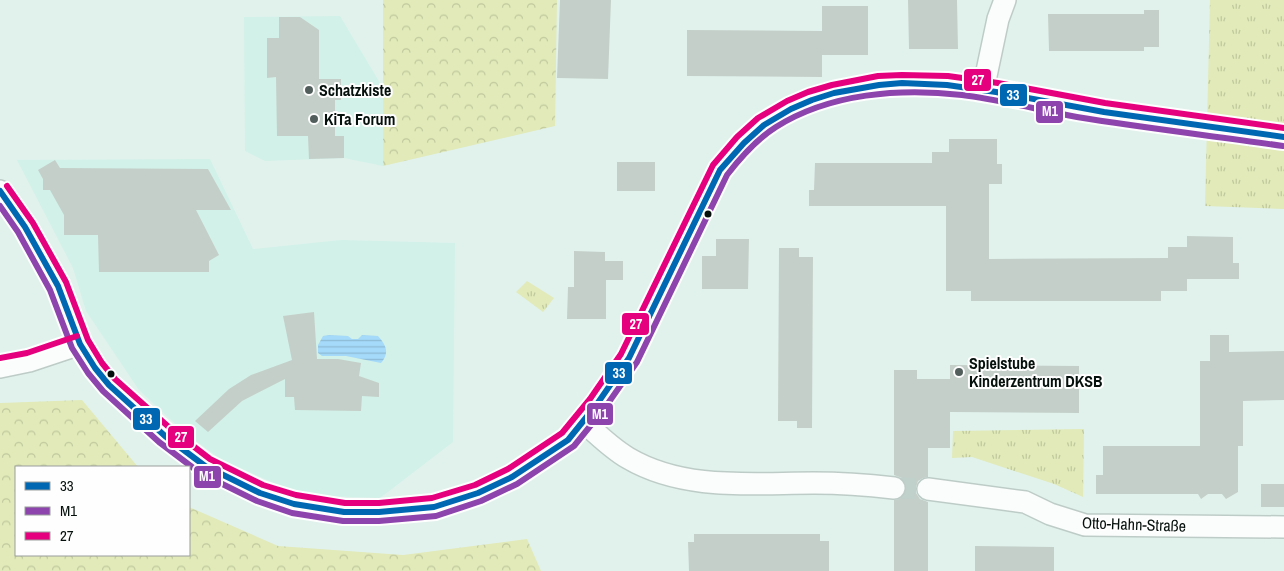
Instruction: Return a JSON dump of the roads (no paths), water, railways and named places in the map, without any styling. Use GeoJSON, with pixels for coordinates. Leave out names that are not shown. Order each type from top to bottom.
{"type":"FeatureCollection","features":[{"type":"Feature","properties":{"kind":"street"},"geometry":{"type":"LineString","coordinates":[[983,90],[998,19],[1006,0]]}},
{"type":"Feature","properties":{"kind":"street"},"geometry":{"type":"LineString","coordinates":[[0,191],[30,235],[58,286],[80,344],[96,368],[109,385],[164,436],[205,466],[240,484],[294,504],[344,512],[404,510],[439,505],[478,493],[512,478],[568,440],[584,422],[629,358],[720,170],[750,136],[772,120],[794,108],[843,91],[872,86],[946,85],[1076,107],[1284,137]]}},
{"type":"Feature","properties":{"kind":"street"},"geometry":{"type":"LineString","coordinates":[[0,367],[80,344]]}},
{"type":"Feature","properties":{"kind":"street"},"geometry":{"type":"LineString","coordinates":[[584,422],[604,442],[628,458],[654,470],[675,476],[724,484],[816,483],[894,488]]}},
{"type":"Feature","properties":{"kind":"street","name":"Otto-Hahn-Straße"},"geometry":{"type":"LineString","coordinates":[[928,489],[1025,502],[1050,514],[1086,525],[1284,527]]}},
{"type":"Feature","properties":{"kind":"water"},"geometry":{"type":"Polygon","coordinates":[[[362,335],[378,336],[386,349],[384,359],[381,363],[346,356],[322,356],[318,353],[318,345],[323,336],[348,336],[352,339],[358,339],[362,335]]]}},
{"type":"Feature","properties":{"kind":"tunnel"},"geometry":{"type":"LineString","coordinates":[[894,488],[928,489]]}},
{"type":"Feature","properties":{"kind":"place","name":"Schatzkiste"},"geometry":{"type":"Point","coordinates":[309,90]}},
{"type":"Feature","properties":{"kind":"place","name":"KiTa Forum"},"geometry":{"type":"Point","coordinates":[314,119]}},
{"type":"Feature","properties":{"kind":"place","name":"Spielstube Kinderzentrum DKSB"},"geometry":{"type":"Point","coordinates":[959,372]}}]}
